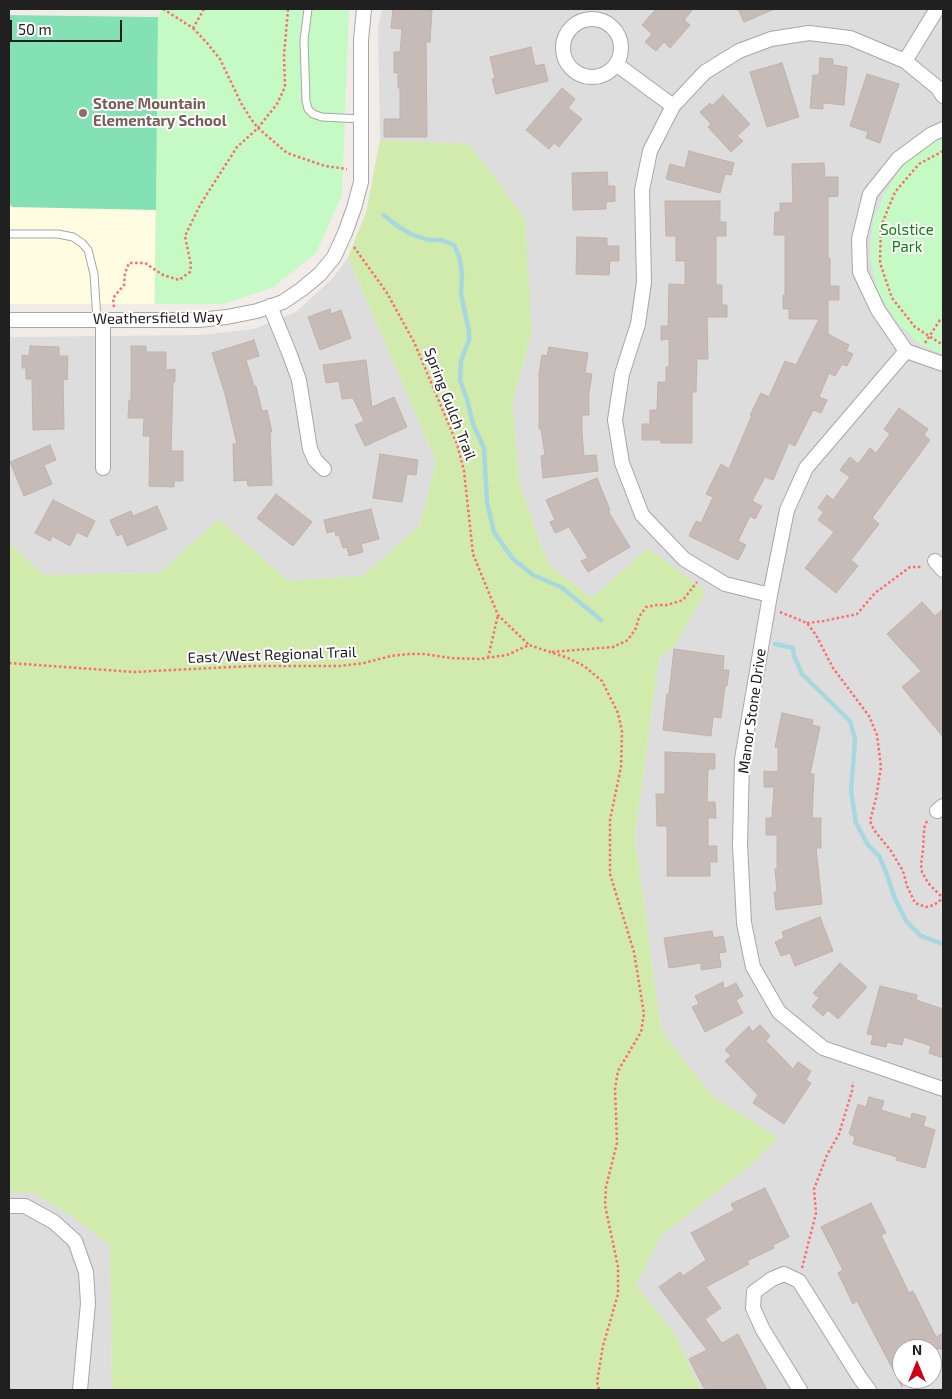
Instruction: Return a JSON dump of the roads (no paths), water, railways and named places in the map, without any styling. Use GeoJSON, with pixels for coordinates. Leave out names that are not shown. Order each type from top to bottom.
{"type":"FeatureCollection","features":[{"type":"Feature","properties":{"kind":"street","name":"Weathersfield Way"},"geometry":{"type":"LineString","coordinates":[[9,320],[199,320],[228,317],[257,311],[283,302],[320,274],[334,257],[345,233],[361,182],[361,40],[364,9]]}},
{"type":"Feature","properties":{"kind":"street"},"geometry":{"type":"LineString","coordinates":[[906,61],[937,9]]}},
{"type":"Feature","properties":{"kind":"street"},"geometry":{"type":"LineString","coordinates":[[592,19],[601,20],[614,28],[621,42],[621,52],[616,64],[613,69],[603,75],[594,77],[582,75],[573,70],[567,62],[564,52],[564,42],[571,29],[583,21],[592,19]]}},
{"type":"Feature","properties":{"kind":"street"},"geometry":{"type":"LineString","coordinates":[[770,595],[725,584],[684,559],[642,515],[622,464],[615,420],[622,374],[638,324],[644,282],[642,190],[650,151],[673,106],[705,72],[739,51],[771,39],[809,33],[850,38],[906,61],[938,88],[943,96]]}},
{"type":"Feature","properties":{"kind":"street"},"geometry":{"type":"LineString","coordinates":[[616,64],[673,106]]}},
{"type":"Feature","properties":{"kind":"street"},"geometry":{"type":"LineString","coordinates":[[943,129],[932,134],[898,159],[870,194],[859,240],[860,272],[878,310],[912,353],[943,364]]}},
{"type":"Feature","properties":{"kind":"street"},"geometry":{"type":"LineString","coordinates":[[270,306],[299,380],[310,449],[315,460],[324,469]]}},
{"type":"Feature","properties":{"kind":"street"},"geometry":{"type":"LineString","coordinates":[[103,468],[105,320]]}},
{"type":"Feature","properties":{"kind":"street","name":"Manor Stone Drive"},"geometry":{"type":"LineString","coordinates":[[912,353],[806,468],[787,510],[770,595],[742,759],[740,845],[744,923],[753,967],[779,1012],[823,1048],[943,1089]]}},
{"type":"Feature","properties":{"kind":"street"},"geometry":{"type":"LineString","coordinates":[[9,1206],[25,1206],[54,1222],[75,1241],[86,1272],[88,1303],[80,1390]]}},
{"type":"Feature","properties":{"kind":"street"},"geometry":{"type":"LineString","coordinates":[[800,1390],[763,1330],[753,1308],[754,1292],[772,1279],[784,1274],[799,1281],[869,1390]]}},
{"type":"Feature","properties":{"kind":"lane"},"geometry":{"type":"LineString","coordinates":[[308,9],[304,40],[306,101],[308,109],[313,114],[322,117],[361,119]]}},
{"type":"Feature","properties":{"kind":"lane"},"geometry":{"type":"LineString","coordinates":[[9,234],[58,234],[73,237],[82,244],[88,250],[105,320]]}},
{"type":"Feature","properties":{"kind":"waterway"},"geometry":{"type":"LineString","coordinates":[[384,215],[411,234],[428,240],[442,240],[454,245],[459,256],[462,273],[461,294],[469,331],[469,340],[461,361],[460,380],[473,424],[484,448],[487,502],[494,532],[513,559],[533,575],[561,587],[601,620]]}},
{"type":"Feature","properties":{"kind":"waterway"},"geometry":{"type":"LineString","coordinates":[[775,644],[793,648],[794,656],[802,674],[850,721],[855,739],[851,791],[856,823],[868,845],[879,856],[895,899],[906,921],[921,936],[943,944]]}},
{"type":"Feature","properties":{"kind":"place","name":"Stone Mountain Elementary School"},"geometry":{"type":"Point","coordinates":[83,113]}},
{"type":"Feature","properties":{"kind":"park label","name":"Solstice Park"},"geometry":{"type":"Point","coordinates":[907,238]}}]}
